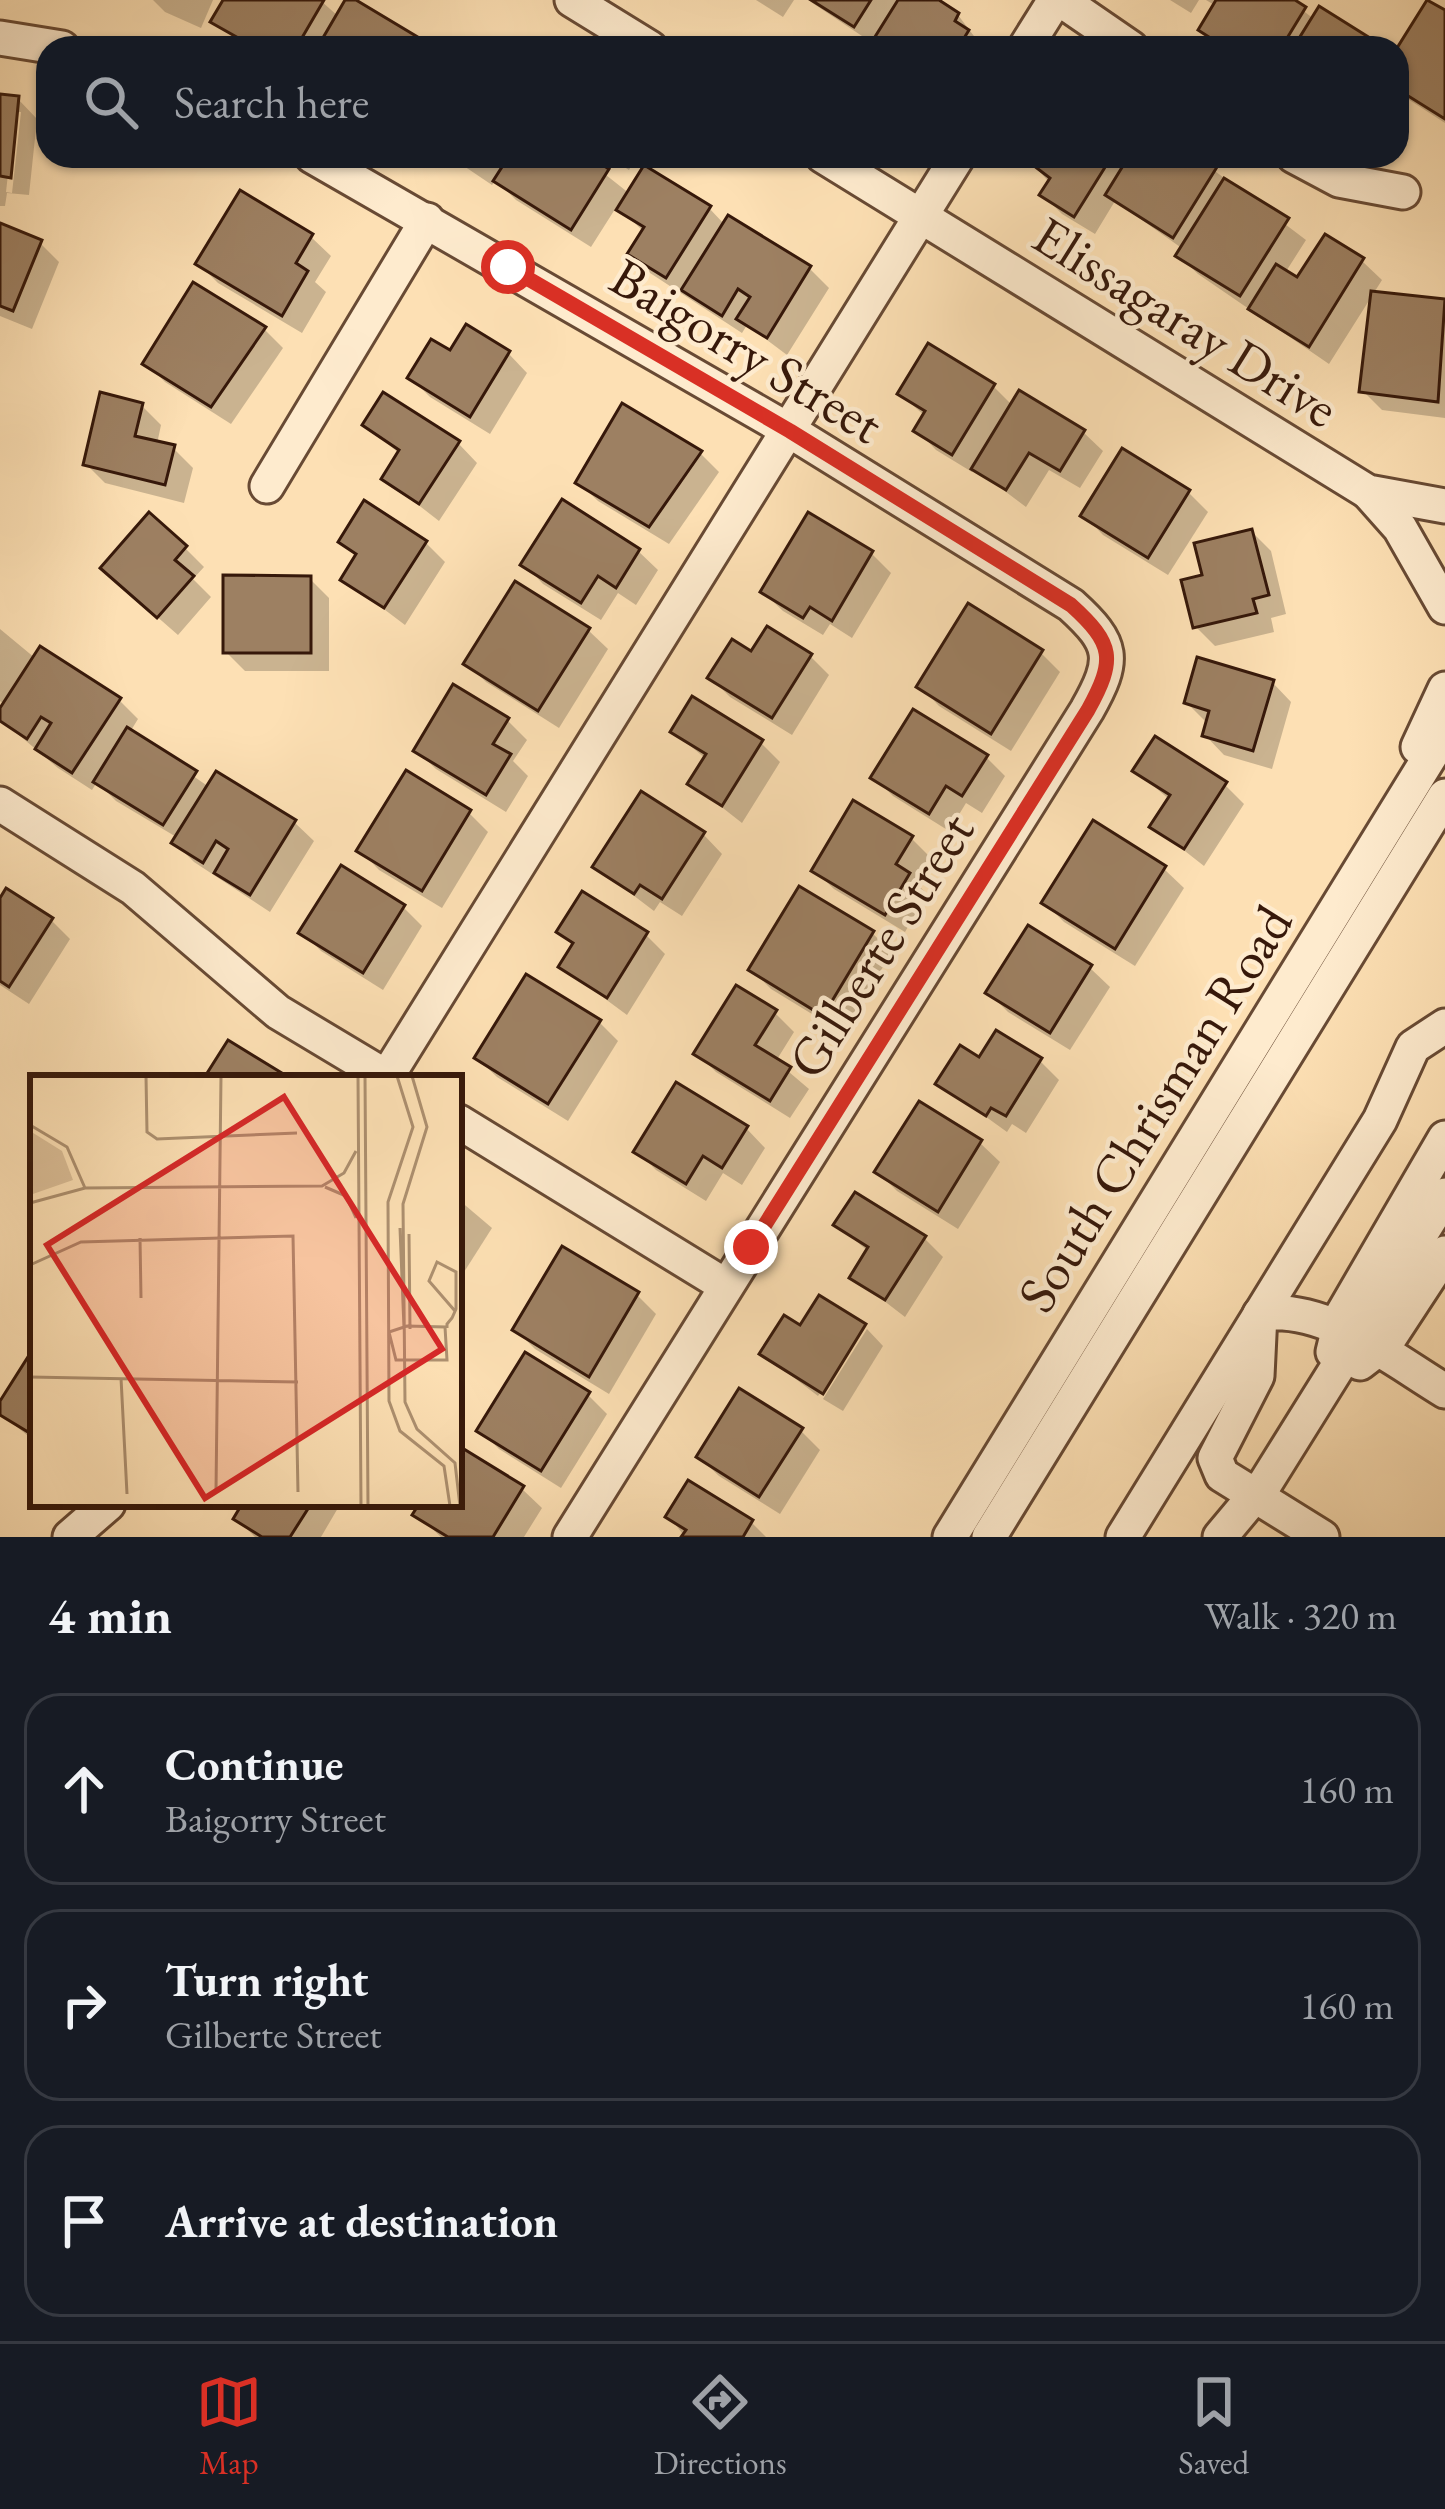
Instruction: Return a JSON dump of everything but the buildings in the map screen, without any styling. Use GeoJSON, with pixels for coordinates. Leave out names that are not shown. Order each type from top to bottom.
{"type":"FeatureCollection","features":[{"type":"Feature","properties":{"kind":"street"},"geometry":{"type":"LineString","coordinates":[[572,0],[630,36]]}},
{"type":"Feature","properties":{"kind":"street"},"geometry":{"type":"LineString","coordinates":[[1033,36],[1058,0],[1113,36]]}},
{"type":"Feature","properties":{"kind":"street"},"geometry":{"type":"LineString","coordinates":[[0,38],[36,44]]}},
{"type":"Feature","properties":{"kind":"street","name":"Baigorry Street"},"geometry":{"type":"LineString","coordinates":[[334,168],[790,431],[1071,605],[1102,632],[1108,654]]}},
{"type":"Feature","properties":{"kind":"street","name":"Elissagaray Drive"},"geometry":{"type":"LineString","coordinates":[[842,168],[1368,492],[1445,506]]}},
{"type":"Feature","properties":{"kind":"street"},"geometry":{"type":"LineString","coordinates":[[389,1075],[951,168]]}},
{"type":"Feature","properties":{"kind":"street"},"geometry":{"type":"LineString","coordinates":[[1316,168],[1339,180],[1402,192]]}},
{"type":"Feature","properties":{"kind":"street"},"geometry":{"type":"LineString","coordinates":[[267,486],[427,220]]}},
{"type":"Feature","properties":{"kind":"street"},"geometry":{"type":"LineString","coordinates":[[1368,492],[1400,528],[1445,607]]}},
{"type":"Feature","properties":{"kind":"street","name":"Gilberte Street"},"geometry":{"type":"LineString","coordinates":[[570,1537],[1088,710],[1104,680],[1108,654]]}},
{"type":"Feature","properties":{"kind":"street"},"geometry":{"type":"LineString","coordinates":[[1181,1161],[1212,1081],[1430,727],[1445,689]]}},
{"type":"Feature","properties":{"kind":"street","name":"South Chrisman Road"},"geometry":{"type":"LineString","coordinates":[[950,1537],[1445,732]]}},
{"type":"Feature","properties":{"kind":"street","name":"South Chrisman Road"},"geometry":{"type":"LineString","coordinates":[[988,1537],[1445,796]]}},
{"type":"Feature","properties":{"kind":"street"},"geometry":{"type":"LineString","coordinates":[[0,804],[133,889],[278,1012],[382,1075]]}},
{"type":"Feature","properties":{"kind":"street"},"geometry":{"type":"LineString","coordinates":[[1123,1537],[1380,1120],[1413,1047],[1445,1026]]}},
{"type":"Feature","properties":{"kind":"street"},"geometry":{"type":"LineString","coordinates":[[462,1124],[727,1286]]}},
{"type":"Feature","properties":{"kind":"street"},"geometry":{"type":"LineString","coordinates":[[1357,1339],[1445,1138]]}},
{"type":"Feature","properties":{"kind":"street"},"geometry":{"type":"LineString","coordinates":[[1220,1537],[1255,1495],[1445,1195]]}},
{"type":"Feature","properties":{"kind":"street"},"geometry":{"type":"LineString","coordinates":[[1357,1339],[1445,1253]]}},
{"type":"Feature","properties":{"kind":"street"},"geometry":{"type":"LineString","coordinates":[[1260,1315],[1280,1312],[1357,1339],[1445,1391]]}},
{"type":"Feature","properties":{"kind":"street"},"geometry":{"type":"LineString","coordinates":[[1260,1315],[1257,1376],[1215,1458],[1222,1475],[1322,1537]]}},
{"type":"Feature","properties":{"kind":"street"},"geometry":{"type":"LineString","coordinates":[[70,1537],[105,1507]]}},
{"type":"Feature","properties":{"kind":"route"},"geometry":{"type":"LineString","coordinates":[[508,267],[790,431],[1071,605],[1102,632],[1108,654],[1104,680],[1088,710],[751,1247]]}}]}
